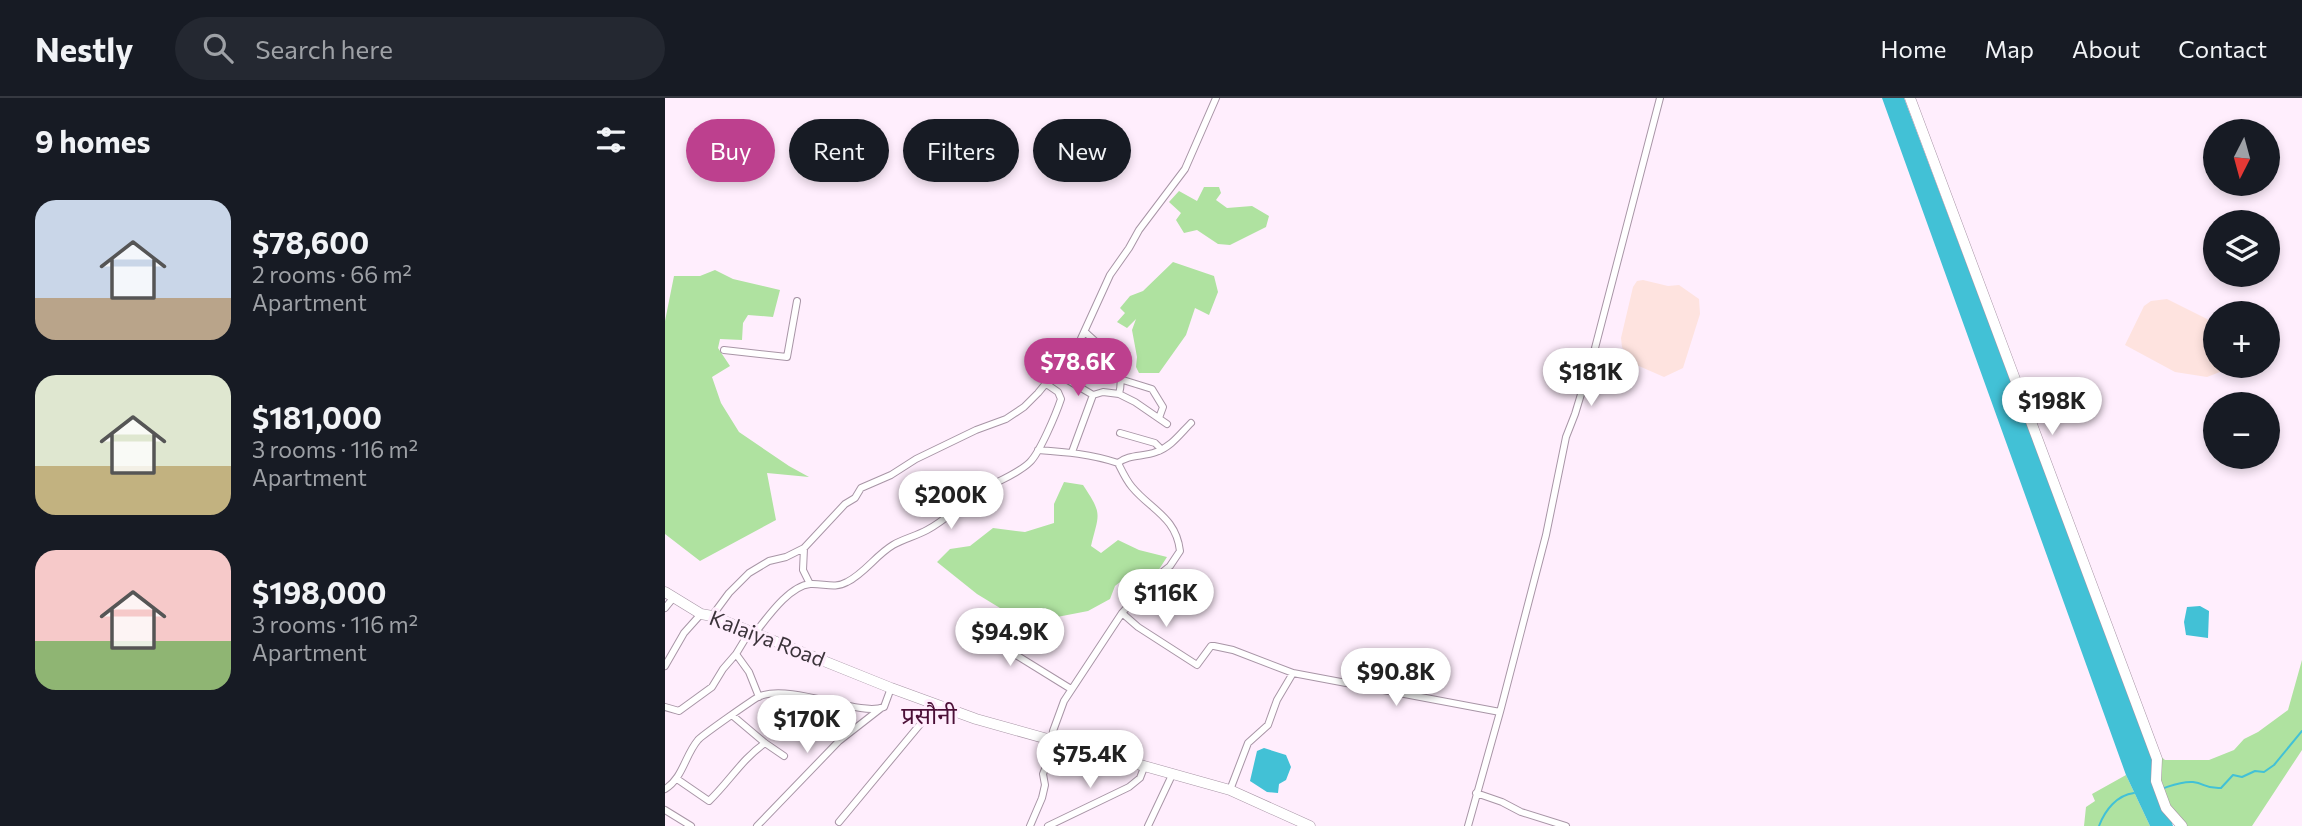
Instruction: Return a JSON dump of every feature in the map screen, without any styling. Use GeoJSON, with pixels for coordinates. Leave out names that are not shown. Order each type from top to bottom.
{"type":"FeatureCollection","features":[{"type":"Feature","properties":{"kind":"main road"},"geometry":{"type":"LineString","coordinates":[[1910,98],[2157,759],[2157,781],[2166,808],[2182,826]]}},
{"type":"Feature","properties":{"kind":"main road","name":"Kalaiya Road"},"geometry":{"type":"LineString","coordinates":[[669,594],[706,615],[937,705],[976,719],[1230,790],[1310,826]]}},
{"type":"Feature","properties":{"kind":"street"},"geometry":{"type":"LineString","coordinates":[[665,666],[684,634],[749,573],[769,561],[786,557],[804,548],[845,504],[855,498],[861,488],[891,475],[916,459],[1006,419],[1024,407],[1085,332],[1110,275],[1139,230],[1185,169],[1216,98]]}},
{"type":"Feature","properties":{"kind":"street"},"geometry":{"type":"LineString","coordinates":[[1468,826],[1546,535],[1566,437],[1595,348],[1660,98]]}},
{"type":"Feature","properties":{"kind":"street"},"geometry":{"type":"LineString","coordinates":[[724,350],[787,356],[797,302]]}},
{"type":"Feature","properties":{"kind":"street"},"geometry":{"type":"LineString","coordinates":[[1085,332],[1109,355],[1123,380],[1152,389],[1163,407],[1159,418]]}},
{"type":"Feature","properties":{"kind":"street"},"geometry":{"type":"LineString","coordinates":[[1054,372],[1093,395],[1103,392],[1119,394],[1167,424]]}},
{"type":"Feature","properties":{"kind":"street"},"geometry":{"type":"LineString","coordinates":[[1119,394],[1123,380]]}},
{"type":"Feature","properties":{"kind":"street"},"geometry":{"type":"LineString","coordinates":[[665,707],[679,711],[712,687],[753,632],[789,595],[810,584],[836,586],[846,583],[893,545],[928,530],[980,492],[1028,464],[1038,450],[1061,400],[1058,392],[1045,383]]}},
{"type":"Feature","properties":{"kind":"street"},"geometry":{"type":"LineString","coordinates":[[1072,452],[1093,395]]}},
{"type":"Feature","properties":{"kind":"street"},"geometry":{"type":"LineString","coordinates":[[1118,463],[1128,456],[1144,456],[1172,444],[1191,423]]}},
{"type":"Feature","properties":{"kind":"street"},"geometry":{"type":"LineString","coordinates":[[1120,433],[1155,443],[1160,448],[1159,451]]}},
{"type":"Feature","properties":{"kind":"street"},"geometry":{"type":"LineString","coordinates":[[1030,826],[1042,798],[1045,785],[1043,774],[1049,759],[1058,714],[1071,689],[1122,613],[1150,582],[1170,566],[1179,551],[1175,531],[1168,520],[1132,488],[1118,463],[1072,452],[1038,450]]}},
{"type":"Feature","properties":{"kind":"street"},"geometry":{"type":"LineString","coordinates":[[804,548],[803,570],[810,584]]}},
{"type":"Feature","properties":{"kind":"street"},"geometry":{"type":"LineString","coordinates":[[665,608],[669,594]]}},
{"type":"Feature","properties":{"kind":"street"},"geometry":{"type":"LineString","coordinates":[[1122,613],[1138,627],[1197,664],[1211,646],[1214,646],[1233,650],[1293,673],[1500,712]]}},
{"type":"Feature","properties":{"kind":"street"},"geometry":{"type":"LineString","coordinates":[[967,622],[1071,689]]}},
{"type":"Feature","properties":{"kind":"street"},"geometry":{"type":"LineString","coordinates":[[736,654],[749,672],[759,697]]}},
{"type":"Feature","properties":{"kind":"street"},"geometry":{"type":"LineString","coordinates":[[1230,790],[1248,743],[1268,725],[1277,700],[1293,673]]}},
{"type":"Feature","properties":{"kind":"street"},"geometry":{"type":"LineString","coordinates":[[757,826],[839,741],[884,707],[891,688]]}},
{"type":"Feature","properties":{"kind":"street"},"geometry":{"type":"LineString","coordinates":[[665,789],[677,779],[698,739],[759,697],[774,694],[817,698],[880,709]]}},
{"type":"Feature","properties":{"kind":"street"},"geometry":{"type":"LineString","coordinates":[[839,822],[937,705]]}},
{"type":"Feature","properties":{"kind":"street"},"geometry":{"type":"LineString","coordinates":[[733,716],[784,756]]}},
{"type":"Feature","properties":{"kind":"street"},"geometry":{"type":"LineString","coordinates":[[677,779],[709,802],[752,752],[765,743]]}},
{"type":"Feature","properties":{"kind":"street"},"geometry":{"type":"LineString","coordinates":[[1050,825],[1129,787],[1140,778],[1145,765]]}},
{"type":"Feature","properties":{"kind":"street"},"geometry":{"type":"LineString","coordinates":[[1148,826],[1173,773]]}},
{"type":"Feature","properties":{"kind":"street"},"geometry":{"type":"LineString","coordinates":[[1476,793],[1521,812],[1566,826]]}},
{"type":"Feature","properties":{"kind":"street"},"geometry":{"type":"LineString","coordinates":[[665,810],[691,826]]}},
{"type":"Feature","properties":{"kind":"shaded area"},"geometry":{"type":"Polygon","coordinates":[[[1637,281],[1668,286],[1679,285],[1699,299],[1700,314],[1683,368],[1664,377],[1632,363],[1622,347],[1621,338],[1633,287],[1637,281]]]}},
{"type":"Feature","properties":{"kind":"shaded area"},"geometry":{"type":"Polygon","coordinates":[[[2167,299],[2203,317],[2203,376],[2175,372],[2125,345],[2144,306],[2151,301],[2167,299]]]}},
{"type":"Feature","properties":{"kind":"green space"},"geometry":{"type":"Polygon","coordinates":[[[1204,187],[1219,187],[1221,193],[1216,200],[1227,208],[1252,206],[1269,216],[1266,227],[1230,245],[1218,244],[1197,230],[1184,233],[1176,220],[1181,213],[1169,202],[1179,191],[1197,201],[1204,187]]]}},
{"type":"Feature","properties":{"kind":"green space"},"geometry":{"type":"Polygon","coordinates":[[[1173,262],[1214,276],[1218,292],[1209,315],[1195,308],[1186,335],[1159,373],[1139,373],[1132,330],[1136,319],[1127,328],[1117,322],[1125,313],[1120,308],[1130,296],[1143,291],[1173,262]]]}},
{"type":"Feature","properties":{"kind":"green space"},"geometry":{"type":"Polygon","coordinates":[[[715,270],[733,279],[780,290],[773,317],[748,315],[743,323],[742,340],[720,339],[718,348],[730,366],[712,377],[721,403],[739,432],[809,477],[767,473],[776,520],[700,561],[665,534],[665,321],[674,276],[700,276],[715,270]]]}},
{"type":"Feature","properties":{"kind":"green space"},"geometry":{"type":"Polygon","coordinates":[[[1064,482],[1083,485],[1094,503],[1097,520],[1091,546],[1101,553],[1118,540],[1139,550],[1167,557],[1158,571],[1137,592],[1125,578],[1115,586],[1110,599],[1088,611],[1057,617],[1045,608],[1031,621],[1011,622],[1000,608],[977,594],[937,562],[950,549],[970,546],[993,528],[1025,532],[1054,523],[1054,504],[1064,482]]]}},
{"type":"Feature","properties":{"kind":"green space"},"geometry":{"type":"Polygon","coordinates":[[[2302,660],[2302,750],[2252,826],[2187,826],[2166,800],[2161,785],[2159,755],[2165,760],[2209,760],[2234,750],[2244,739],[2288,710],[2302,660]]]}},
{"type":"Feature","properties":{"kind":"green space"},"geometry":{"type":"Polygon","coordinates":[[[2126,775],[2150,826],[2084,826],[2086,807],[2095,801],[2092,794],[2126,775]]]}},
{"type":"Feature","properties":{"kind":"water"},"geometry":{"type":"Polygon","coordinates":[[[1882,98],[1904,98],[2144,734],[2173,826],[2150,826],[2126,775],[1882,98]]]}},
{"type":"Feature","properties":{"kind":"water"},"geometry":{"type":"Polygon","coordinates":[[[2200,606],[2209,611],[2208,638],[2186,635],[2184,622],[2187,607],[2200,606]]]}},
{"type":"Feature","properties":{"kind":"water"},"geometry":{"type":"Polygon","coordinates":[[[1264,748],[1286,755],[1291,767],[1286,780],[1279,784],[1278,793],[1267,792],[1250,781],[1257,751],[1264,748]]]}},
{"type":"Feature","properties":{"kind":"waterway"},"geometry":{"type":"LineString","coordinates":[[2164,788],[2189,782],[2221,788],[2233,775],[2242,777],[2255,771],[2264,772],[2274,765],[2302,731]]}},
{"type":"Feature","properties":{"kind":"waterway"},"geometry":{"type":"LineString","coordinates":[[2099,826],[2112,804],[2134,793]]}},
{"type":"Feature","properties":{"kind":"district","name":"प्रसौनी"},"geometry":{"type":"Point","coordinates":[929,716]}}]}
